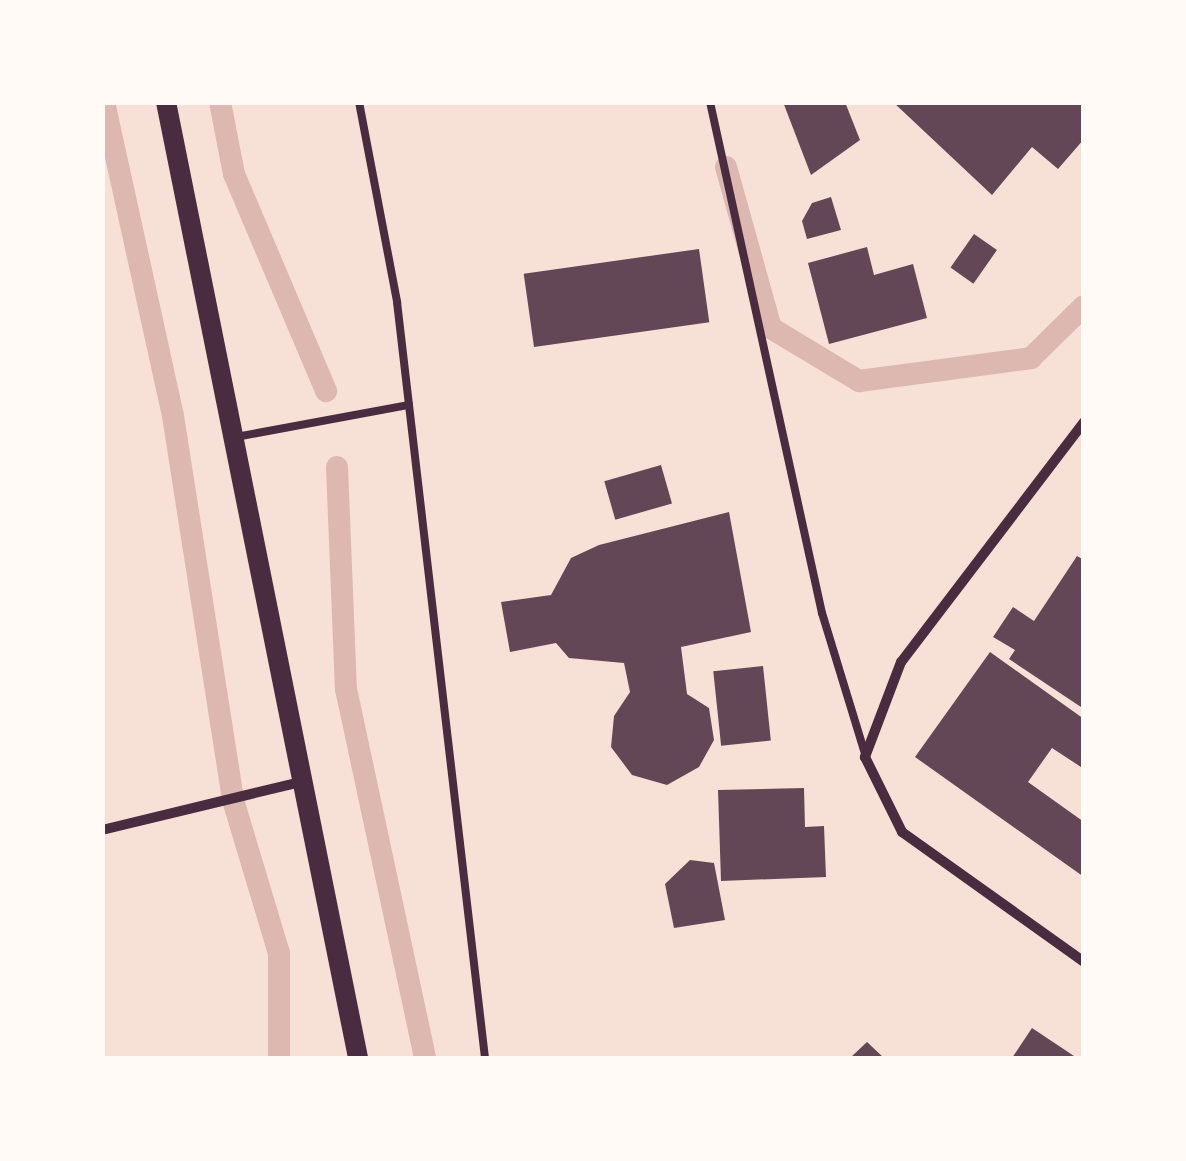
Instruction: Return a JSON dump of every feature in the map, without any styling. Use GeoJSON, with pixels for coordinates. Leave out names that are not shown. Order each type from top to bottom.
{"type":"FeatureCollection","features":[{"type":"Feature","properties":{"kind":"main road"},"geometry":{"type":"LineString","coordinates":[[166,102],[358,1058]]}},
{"type":"Feature","properties":{"kind":"street"},"geometry":{"type":"LineString","coordinates":[[1084,422],[902,662],[865,756],[902,832],[1084,962]]}},
{"type":"Feature","properties":{"kind":"street"},"geometry":{"type":"LineString","coordinates":[[102,830],[301,782]]}},
{"type":"Feature","properties":{"kind":"lane"},"geometry":{"type":"LineString","coordinates":[[359,102],[409,405],[485,1058]]}},
{"type":"Feature","properties":{"kind":"lane"},"geometry":{"type":"LineString","coordinates":[[710,102],[822,612],[865,756]]}},
{"type":"Feature","properties":{"kind":"lane"},"geometry":{"type":"LineString","coordinates":[[232,438],[409,405]]}},
{"type":"Feature","properties":{"kind":"building"},"geometry":{"type":"Polygon","coordinates":[[[783,102],[845,102],[860,140],[811,175],[783,102]]]}},
{"type":"Feature","properties":{"kind":"building"},"geometry":{"type":"Polygon","coordinates":[[[893,102],[1084,102],[1084,139],[1058,169],[1032,147],[992,195],[893,102]]]}},
{"type":"Feature","properties":{"kind":"building"},"geometry":{"type":"Polygon","coordinates":[[[831,197],[841,230],[807,239],[802,221],[812,203],[831,197]]]}},
{"type":"Feature","properties":{"kind":"building"},"geometry":{"type":"Polygon","coordinates":[[[974,234],[997,250],[973,284],[950,268],[974,234]]]}},
{"type":"Feature","properties":{"kind":"building"},"geometry":{"type":"Polygon","coordinates":[[[867,247],[874,275],[913,264],[927,318],[829,344],[808,263],[867,247]]]}},
{"type":"Feature","properties":{"kind":"building"},"geometry":{"type":"Polygon","coordinates":[[[699,249],[709,322],[534,347],[524,274],[699,249]]]}},
{"type":"Feature","properties":{"kind":"building"},"geometry":{"type":"Polygon","coordinates":[[[661,465],[672,503],[615,520],[604,481],[661,465]]]}},
{"type":"Feature","properties":{"kind":"building"},"geometry":{"type":"Polygon","coordinates":[[[729,512],[751,632],[681,647],[687,694],[709,708],[714,740],[699,767],[667,785],[632,775],[611,747],[614,716],[630,692],[624,663],[569,658],[556,643],[510,652],[501,602],[551,595],[571,558],[599,545],[729,512]]]}},
{"type":"Feature","properties":{"kind":"building"},"geometry":{"type":"Polygon","coordinates":[[[1077,556],[1084,560],[1084,709],[1009,659],[1015,650],[993,637],[1013,607],[1034,621],[1077,556]]]}},
{"type":"Feature","properties":{"kind":"building"},"geometry":{"type":"Polygon","coordinates":[[[990,652],[1084,719],[1084,769],[1052,748],[1028,782],[1084,822],[1084,877],[915,757],[990,652]]]}},
{"type":"Feature","properties":{"kind":"building"},"geometry":{"type":"Polygon","coordinates":[[[763,666],[771,741],[721,746],[713,671],[763,666]]]}},
{"type":"Feature","properties":{"kind":"building"},"geometry":{"type":"Polygon","coordinates":[[[804,788],[805,827],[824,826],[826,877],[721,881],[718,790],[804,788]]]}},
{"type":"Feature","properties":{"kind":"building"},"geometry":{"type":"Polygon","coordinates":[[[690,860],[714,863],[725,920],[674,928],[665,884],[690,860]]]}},
{"type":"Feature","properties":{"kind":"building"},"geometry":{"type":"Polygon","coordinates":[[[1032,1028],[1077,1058],[1012,1058],[1032,1028]]]}},
{"type":"Feature","properties":{"kind":"building"},"geometry":{"type":"Polygon","coordinates":[[[867,1042],[884,1058],[850,1058],[867,1042]]]}},
{"type":"Feature","properties":{"kind":"waterway"},"geometry":{"type":"LineString","coordinates":[[104,102],[173,416],[233,800],[279,953],[279,1058]]}},
{"type":"Feature","properties":{"kind":"waterway"},"geometry":{"type":"LineString","coordinates":[[220,102],[234,174],[326,391]]}},
{"type":"Feature","properties":{"kind":"waterway"},"geometry":{"type":"LineString","coordinates":[[726,167],[771,328],[859,381],[1031,358],[1084,306]]}},
{"type":"Feature","properties":{"kind":"waterway"},"geometry":{"type":"LineString","coordinates":[[337,467],[346,689],[425,1058]]}}]}
